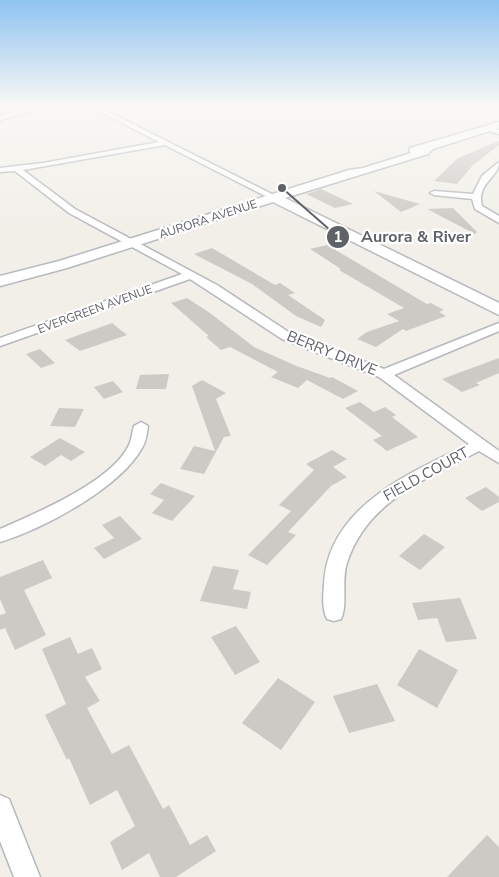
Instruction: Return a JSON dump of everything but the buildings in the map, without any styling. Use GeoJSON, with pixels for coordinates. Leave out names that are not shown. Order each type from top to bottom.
{"type":"FeatureCollection","features":[{"type":"Feature","properties":{"kind":"main road","name":"AURORA AVENUE"},"geometry":{"type":"LineString","coordinates":[[0,281],[39,269],[62,265],[353,172],[356,168],[413,150],[429,147]]}},
{"type":"Feature","properties":{"kind":"main road"},"geometry":{"type":"LineString","coordinates":[[274,197],[499,310]]}},
{"type":"Feature","properties":{"kind":"main road","name":"AURORA AVENUE"},"geometry":{"type":"LineString","coordinates":[[0,288],[44,275],[62,265]]}},
{"type":"Feature","properties":{"kind":"street"},"geometry":{"type":"LineString","coordinates":[[0,170],[142,147]]}},
{"type":"Feature","properties":{"kind":"street"},"geometry":{"type":"LineString","coordinates":[[173,147],[274,197]]}},
{"type":"Feature","properties":{"kind":"street"},"geometry":{"type":"LineString","coordinates":[[499,164],[486,176],[476,197],[478,207],[499,220]]}},
{"type":"Feature","properties":{"kind":"street","name":"BERRY DRIVE"},"geometry":{"type":"LineString","coordinates":[[16,168],[72,211],[190,275],[239,304],[286,336],[384,374],[499,458]]}},
{"type":"Feature","properties":{"kind":"street"},"geometry":{"type":"LineString","coordinates":[[434,193],[476,197]]}},
{"type":"Feature","properties":{"kind":"street","name":"EVERGREEN AVENUE"},"geometry":{"type":"LineString","coordinates":[[0,342],[190,275]]}},
{"type":"Feature","properties":{"kind":"street"},"geometry":{"type":"LineString","coordinates":[[384,374],[499,327]]}},
{"type":"Feature","properties":{"kind":"street"},"geometry":{"type":"LineString","coordinates":[[0,536],[66,504],[108,477],[134,450],[141,426]]}},
{"type":"Feature","properties":{"kind":"street","name":"FIELD COURT"},"geometry":{"type":"LineString","coordinates":[[334,613],[335,571],[346,541],[365,512],[398,488],[479,445]]}},
{"type":"Feature","properties":{"kind":"street"},"geometry":{"type":"LineString","coordinates":[[0,808],[27,877]]}},
{"type":"Feature","properties":{"kind":"place","name":"Aurora & River"},"geometry":{"type":"Point","coordinates":[282,188]}}]}
